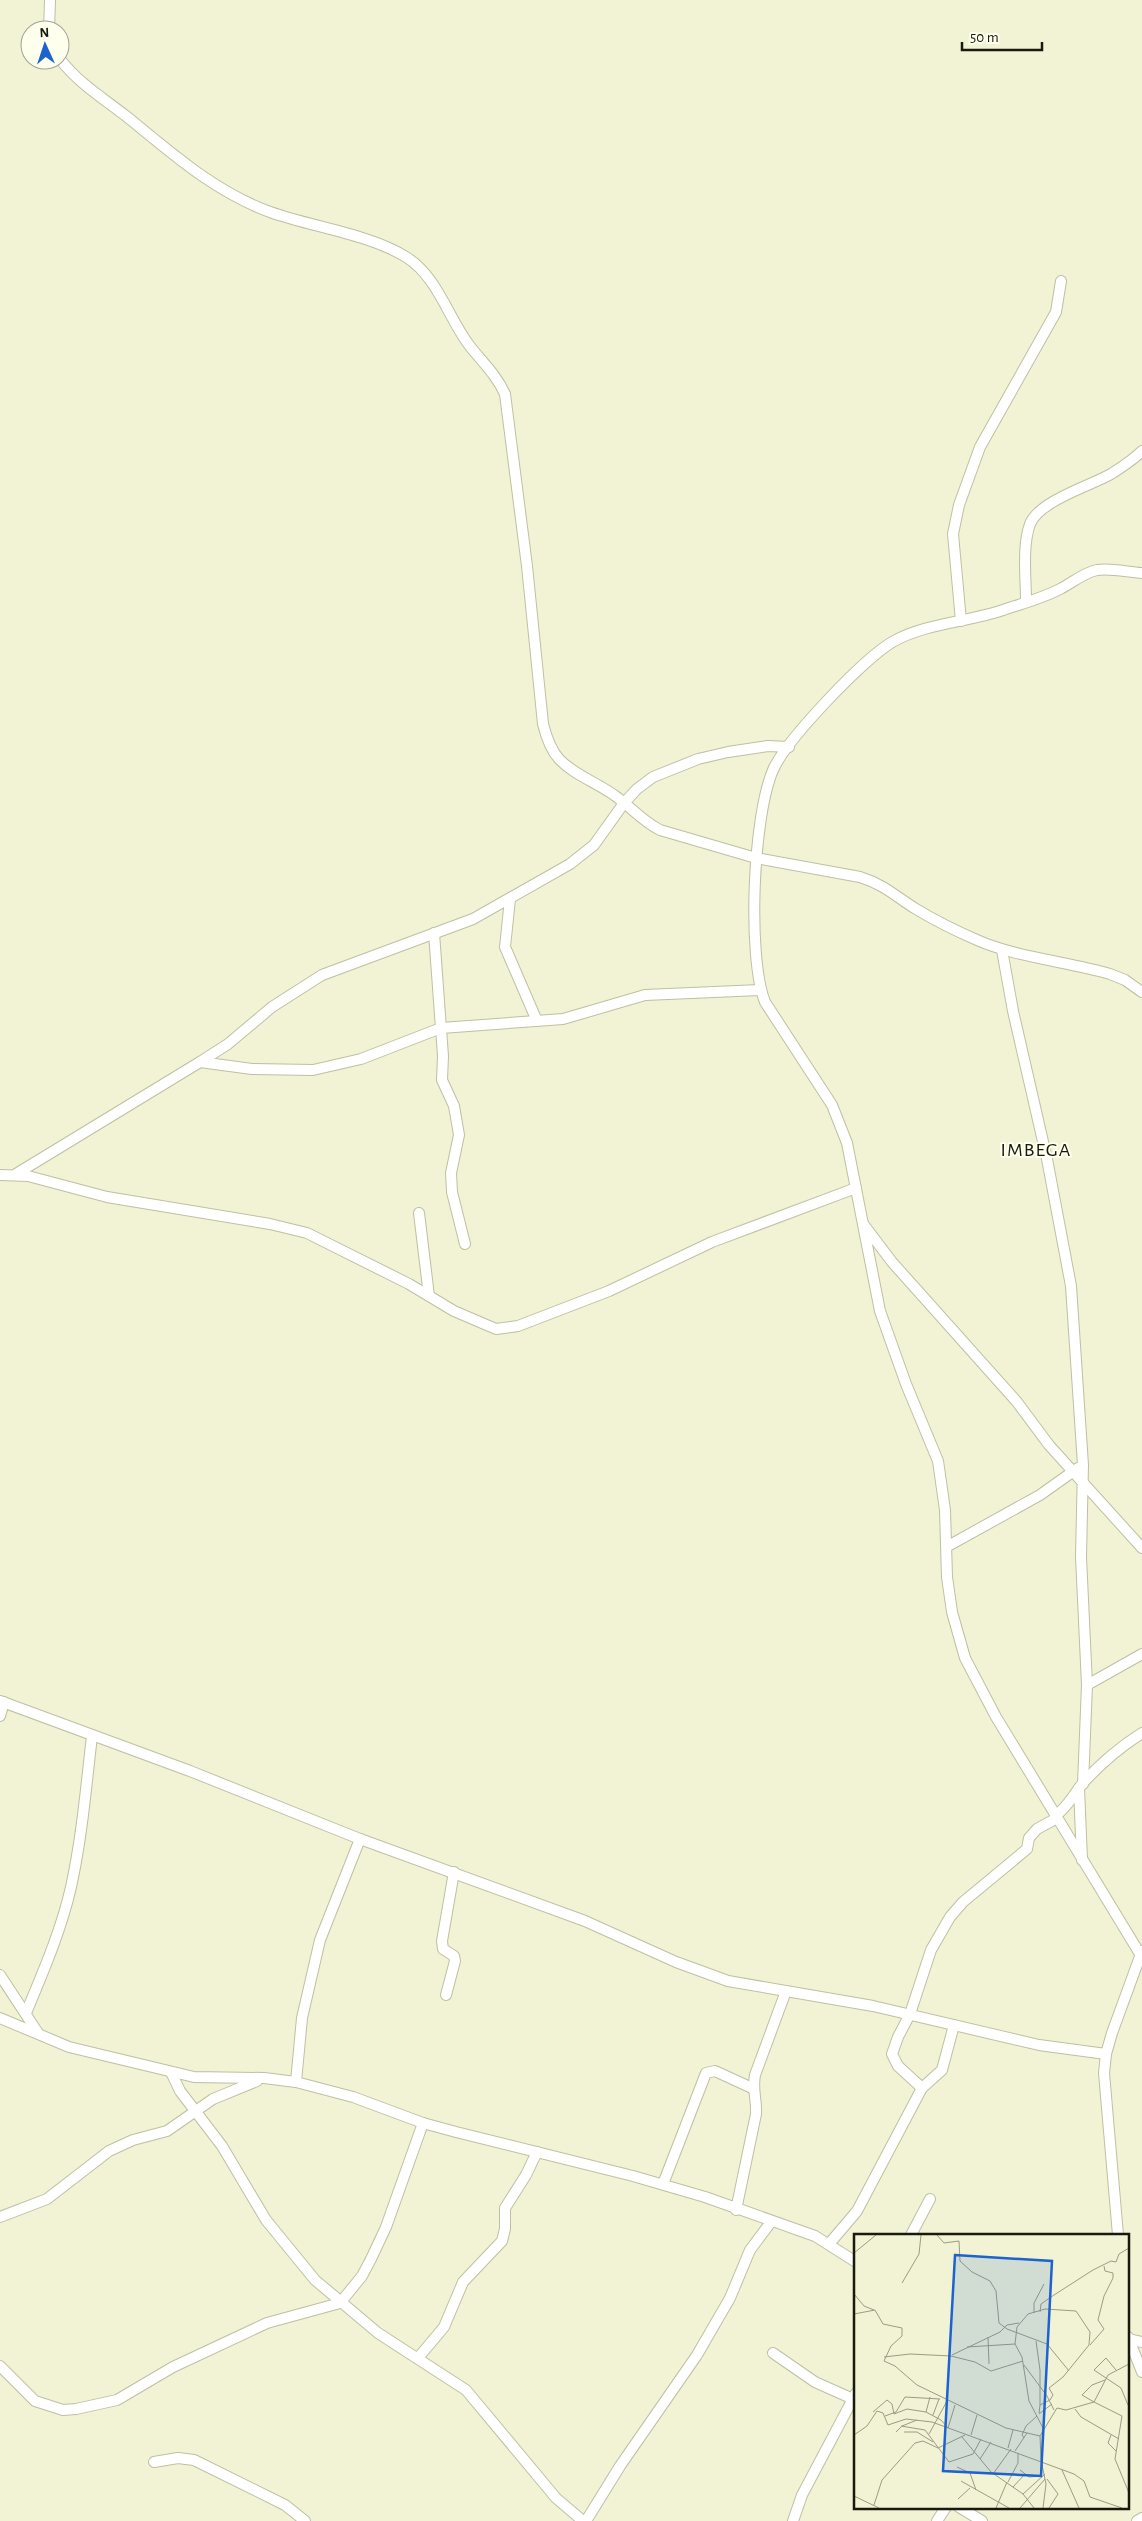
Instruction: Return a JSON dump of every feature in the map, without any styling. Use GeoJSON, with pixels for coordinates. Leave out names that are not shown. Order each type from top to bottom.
{"type":"FeatureCollection","features":[{"type":"Feature","properties":{"kind":"street"},"geometry":{"type":"LineString","coordinates":[[49,20],[50,0]]}},
{"type":"Feature","properties":{"kind":"street"},"geometry":{"type":"LineString","coordinates":[[70,69],[175,158],[214,185],[269,212],[393,250],[416,264],[427,277],[457,327],[470,346],[494,374],[505,394],[527,566],[543,724],[547,738],[558,758],[570,768],[624,802],[647,823],[660,830],[756,858],[860,877],[875,882],[889,889],[932,918],[1002,950],[1110,974],[1125,980],[1142,992]]}},
{"type":"Feature","properties":{"kind":"street"},"geometry":{"type":"LineString","coordinates":[[961,621],[953,534],[959,505],[988,431],[1056,312],[1061,281]]}},
{"type":"Feature","properties":{"kind":"street"},"geometry":{"type":"LineString","coordinates":[[1026,601],[1028,537],[1031,523],[1037,514],[1050,504],[1110,474],[1142,451]]}},
{"type":"Feature","properties":{"kind":"street"},"geometry":{"type":"LineString","coordinates":[[1118,2234],[1105,2093],[1106,2054],[1141,1953],[1082,1860],[996,1717],[965,1658],[952,1612],[947,1577],[948,1546],[944,1488],[938,1461],[906,1384],[880,1311],[847,1143],[832,1105],[774,1019],[760,990],[755,930],[756,858],[766,791],[774,768],[816,713],[875,654],[907,635],[1000,611],[1054,592],[1085,574],[1097,570],[1142,573]]}},
{"type":"Feature","properties":{"kind":"street"},"geometry":{"type":"LineString","coordinates":[[16,1174],[228,1044],[272,1007],[322,975],[473,919],[547,879],[594,845],[624,802],[653,777],[698,759],[750,748],[789,747]]}},
{"type":"Feature","properties":{"kind":"street"},"geometry":{"type":"LineString","coordinates":[[510,899],[505,947],[537,1021]]}},
{"type":"Feature","properties":{"kind":"street"},"geometry":{"type":"LineString","coordinates":[[434,933],[443,1056],[442,1080],[454,1106],[459,1134],[451,1174],[452,1192],[465,1244]]}},
{"type":"Feature","properties":{"kind":"street"},"geometry":{"type":"LineString","coordinates":[[1002,950],[1013,1011],[1047,1159],[1068,1270],[1075,1338],[1083,1465],[1081,1557],[1087,1685],[1081,1786],[1082,1860]]}},
{"type":"Feature","properties":{"kind":"street"},"geometry":{"type":"LineString","coordinates":[[200,1062],[252,1069],[313,1070],[361,1058],[440,1028],[563,1019],[645,996],[760,990]]}},
{"type":"Feature","properties":{"kind":"street"},"geometry":{"type":"LineString","coordinates":[[0,1175],[16,1174],[107,1197],[308,1232],[410,1284],[454,1311],[496,1329],[518,1326],[609,1291],[712,1242],[856,1188]]}},
{"type":"Feature","properties":{"kind":"street"},"geometry":{"type":"LineString","coordinates":[[419,1213],[429,1296]]}},
{"type":"Feature","properties":{"kind":"street"},"geometry":{"type":"LineString","coordinates":[[861,1221],[892,1262],[939,1312],[1017,1402],[1049,1446],[1074,1471],[1142,1548]]}},
{"type":"Feature","properties":{"kind":"street"},"geometry":{"type":"LineString","coordinates":[[948,1546],[1040,1496],[1083,1465]]}},
{"type":"Feature","properties":{"kind":"street"},"geometry":{"type":"LineString","coordinates":[[1087,1685],[1142,1654]]}},
{"type":"Feature","properties":{"kind":"street"},"geometry":{"type":"LineString","coordinates":[[0,1716],[2,1701],[190,1771],[360,1839],[585,1921],[703,1973],[728,1981],[910,2014],[1039,2045],[1106,2054]]}},
{"type":"Feature","properties":{"kind":"street"},"geometry":{"type":"LineString","coordinates":[[922,2088],[898,2066],[892,2057],[893,2048],[910,2014],[931,1950],[955,1909],[1027,1849],[1030,1838],[1037,1829],[1056,1817],[1067,1806],[1081,1786],[1114,1753],[1142,1733]]}},
{"type":"Feature","properties":{"kind":"street"},"geometry":{"type":"LineString","coordinates":[[26,2013],[58,1931],[71,1888],[83,1827],[92,1736]]}},
{"type":"Feature","properties":{"kind":"street"},"geometry":{"type":"LineString","coordinates":[[296,2082],[302,2018],[320,1940],[360,1839]]}},
{"type":"Feature","properties":{"kind":"street"},"geometry":{"type":"LineString","coordinates":[[446,1996],[455,1961],[454,1956],[443,1949],[442,1941],[454,1872]]}},
{"type":"Feature","properties":{"kind":"street"},"geometry":{"type":"LineString","coordinates":[[0,1975],[38,2034]]}},
{"type":"Feature","properties":{"kind":"street"},"geometry":{"type":"LineString","coordinates":[[736,2210],[756,2114],[757,2103],[752,2088],[758,2064],[786,1992]]}},
{"type":"Feature","properties":{"kind":"street"},"geometry":{"type":"LineString","coordinates":[[0,2018],[69,2047],[194,2077],[264,2078],[296,2082],[353,2098],[423,2123],[663,2184],[798,2230],[829,2244],[854,2261]]}},
{"type":"Feature","properties":{"kind":"street"},"geometry":{"type":"LineString","coordinates":[[829,2244],[857,2211],[922,2088],[942,2070],[954,2025]]}},
{"type":"Feature","properties":{"kind":"street"},"geometry":{"type":"LineString","coordinates":[[663,2184],[706,2073],[715,2071],[752,2088]]}},
{"type":"Feature","properties":{"kind":"street"},"geometry":{"type":"LineString","coordinates":[[171,2072],[180,2091],[222,2146],[254,2202],[278,2236],[315,2280],[340,2303],[378,2333],[466,2390],[556,2498],[584,2521],[697,2355],[730,2298],[750,2250],[771,2222]]}},
{"type":"Feature","properties":{"kind":"street"},"geometry":{"type":"LineString","coordinates":[[0,2217],[47,2200],[109,2150],[133,2140],[167,2131],[213,2098],[264,2078]]}},
{"type":"Feature","properties":{"kind":"street"},"geometry":{"type":"LineString","coordinates":[[0,2366],[34,2401],[63,2410],[76,2409],[117,2400],[173,2367],[267,2323],[340,2303],[362,2276],[386,2227],[423,2123]]}},
{"type":"Feature","properties":{"kind":"street"},"geometry":{"type":"LineString","coordinates":[[418,2358],[444,2327],[460,2287],[468,2275],[502,2242],[505,2229],[505,2208],[526,2175],[537,2152]]}},
{"type":"Feature","properties":{"kind":"street"},"geometry":{"type":"LineString","coordinates":[[912,2234],[930,2199]]}},
{"type":"Feature","properties":{"kind":"street"},"geometry":{"type":"LineString","coordinates":[[1130,2343],[1142,2372]]}},
{"type":"Feature","properties":{"kind":"street"},"geometry":{"type":"LineString","coordinates":[[773,2353],[815,2382],[854,2396]]}},
{"type":"Feature","properties":{"kind":"street"},"geometry":{"type":"LineString","coordinates":[[793,2521],[802,2495],[854,2398]]}},
{"type":"Feature","properties":{"kind":"street"},"geometry":{"type":"LineString","coordinates":[[154,2462],[178,2458],[194,2460],[285,2504],[304,2521]]}},
{"type":"Feature","properties":{"kind":"street"},"geometry":{"type":"LineString","coordinates":[[937,2521],[945,2508]]}},
{"type":"Feature","properties":{"kind":"street"},"geometry":{"type":"LineString","coordinates":[[961,2508],[982,2521]]}},
{"type":"Feature","properties":{"kind":"street"},"geometry":{"type":"LineString","coordinates":[[1136,2521],[1142,2518]]}},
{"type":"Feature","properties":{"kind":"district","name":"IMBEGA"},"geometry":{"type":"Point","coordinates":[1036,1150]}}]}
